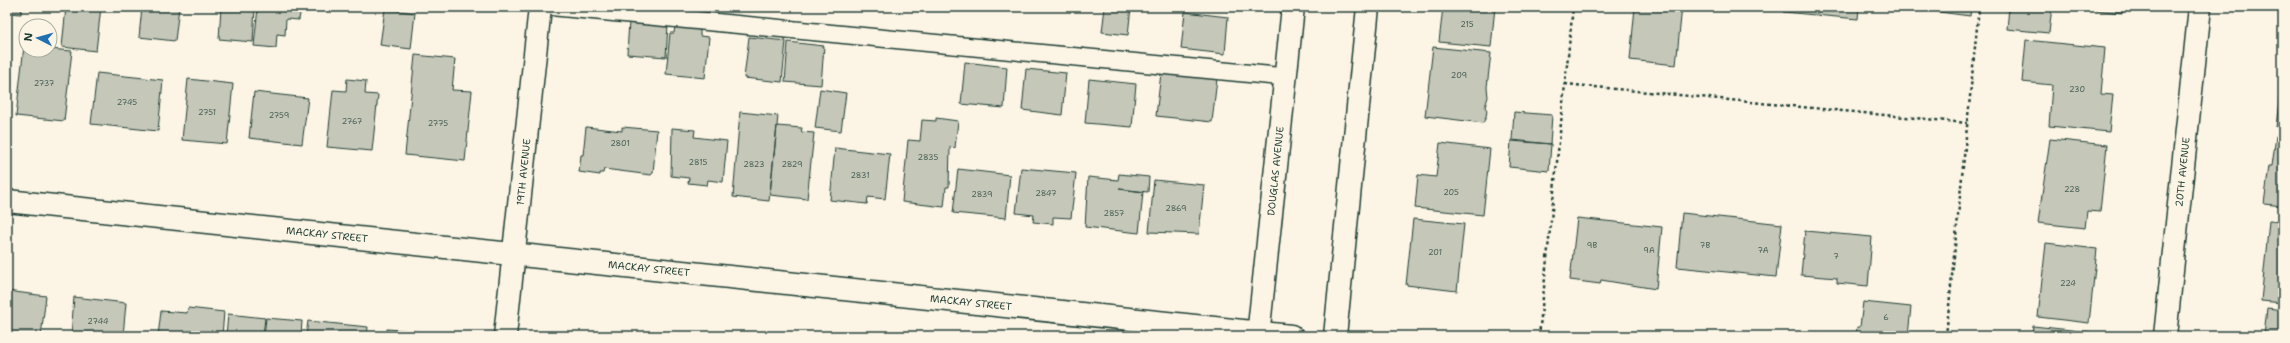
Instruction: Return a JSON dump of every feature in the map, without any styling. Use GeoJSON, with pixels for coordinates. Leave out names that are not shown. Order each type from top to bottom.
{"type":"FeatureCollection","features":[{"type":"Feature","properties":{"kind":"street","name":"19TH AVENUE"},"geometry":{"type":"LineString","coordinates":[[506,336],[540,7]]}},
{"type":"Feature","properties":{"kind":"street","name":"DOUGLAS AVENUE"},"geometry":{"type":"LineString","coordinates":[[1258,334],[1293,7]]}},
{"type":"Feature","properties":{"kind":"street"},"geometry":{"type":"LineString","coordinates":[[1335,336],[1368,7]]}},
{"type":"Feature","properties":{"kind":"street","name":"20TH AVENUE"},"geometry":{"type":"LineString","coordinates":[[2165,336],[2200,7]]}},
{"type":"Feature","properties":{"kind":"street","name":"MACKAY STREET"},"geometry":{"type":"LineString","coordinates":[[7,201],[514,253],[1258,334],[1291,336]]}},
{"type":"Feature","properties":{"kind":"lane"},"geometry":{"type":"LineString","coordinates":[[556,7],[1286,77]]}},
{"type":"Feature","properties":{"kind":"path"},"geometry":{"type":"LineString","coordinates":[[1539,336],[1573,7]]}},
{"type":"Feature","properties":{"kind":"path"},"geometry":{"type":"LineString","coordinates":[[1946,336],[1979,7]]}},
{"type":"Feature","properties":{"kind":"path"},"geometry":{"type":"LineString","coordinates":[[1565,84],[1967,123]]}},
{"type":"Feature","properties":{"kind":"building"},"geometry":{"type":"Polygon","coordinates":[[[7,7],[22,7],[21,14],[7,13],[7,7]]]}},
{"type":"Feature","properties":{"kind":"building"},"geometry":{"type":"Polygon","coordinates":[[[66,7],[101,7],[96,51],[62,47],[66,7]]]}},
{"type":"Feature","properties":{"kind":"building"},"geometry":{"type":"Polygon","coordinates":[[[142,7],[179,7],[175,41],[139,37],[142,7]]]}},
{"type":"Feature","properties":{"kind":"building"},"geometry":{"type":"Polygon","coordinates":[[[221,7],[255,7],[253,42],[219,39],[221,7]]]}},
{"type":"Feature","properties":{"kind":"building"},"geometry":{"type":"Polygon","coordinates":[[[258,7],[301,7],[299,20],[286,19],[285,35],[277,34],[276,48],[254,46],[258,7]]]}},
{"type":"Feature","properties":{"kind":"building"},"geometry":{"type":"Polygon","coordinates":[[[1105,7],[1131,7],[1128,35],[1102,32],[1105,7]]]}},
{"type":"Feature","properties":{"kind":"building"},"geometry":{"type":"Polygon","coordinates":[[[1443,7],[1495,7],[1491,47],[1439,42],[1443,7]]]}},
{"type":"Feature","properties":{"kind":"building"},"geometry":{"type":"Polygon","coordinates":[[[1635,7],[1682,7],[1676,65],[1630,60],[1635,7]]]}},
{"type":"Feature","properties":{"kind":"building"},"geometry":{"type":"Polygon","coordinates":[[[1784,7],[1859,7],[1858,19],[1783,12],[1784,7]]]}},
{"type":"Feature","properties":{"kind":"building"},"geometry":{"type":"Polygon","coordinates":[[[1901,7],[1971,7],[1970,16],[1901,7]]]}},
{"type":"Feature","properties":{"kind":"building"},"geometry":{"type":"Polygon","coordinates":[[[2009,7],[2052,7],[2049,33],[2007,29],[2009,7]]]}},
{"type":"Feature","properties":{"kind":"building"},"geometry":{"type":"Polygon","coordinates":[[[2065,7],[2123,7],[2123,13],[2065,7]]]}},
{"type":"Feature","properties":{"kind":"building"},"geometry":{"type":"Polygon","coordinates":[[[385,9],[415,13],[411,49],[380,45],[385,9]]]}},
{"type":"Feature","properties":{"kind":"building"},"geometry":{"type":"Polygon","coordinates":[[[1185,12],[1228,17],[1225,54],[1181,49],[1185,12]]]}},
{"type":"Feature","properties":{"kind":"building"},"geometry":{"type":"Polygon","coordinates":[[[629,21],[668,25],[666,57],[627,54],[629,21]]]}},
{"type":"Feature","properties":{"kind":"building"},"geometry":{"type":"Polygon","coordinates":[[[675,26],[700,30],[700,36],[709,37],[705,78],[666,74],[670,33],[674,33],[675,26]]]}},
{"type":"Feature","properties":{"kind":"building"},"geometry":{"type":"Polygon","coordinates":[[[749,37],[786,41],[782,82],[744,78],[749,37]]]}},
{"type":"Feature","properties":{"kind":"building"},"geometry":{"type":"Polygon","coordinates":[[[2026,40],[2105,48],[2101,94],[2113,95],[2109,132],[2049,126],[2052,85],[2022,82],[2026,40]]]}},
{"type":"Feature","properties":{"kind":"building"},"geometry":{"type":"Polygon","coordinates":[[[788,42],[824,46],[821,85],[785,82],[788,42]]]}},
{"type":"Feature","properties":{"kind":"building"},"geometry":{"type":"Polygon","coordinates":[[[1433,47],[1491,53],[1487,87],[1488,97],[1485,107],[1487,110],[1483,123],[1425,116],[1433,47]]]}},
{"type":"Feature","properties":{"kind":"building"},"geometry":{"type":"Polygon","coordinates":[[[58,50],[72,51],[64,121],[16,116],[23,58],[58,58],[58,50]]]}},
{"type":"Feature","properties":{"kind":"building"},"geometry":{"type":"Polygon","coordinates":[[[415,55],[455,59],[452,90],[472,91],[465,161],[405,155],[415,55]]]}},
{"type":"Feature","properties":{"kind":"building"},"geometry":{"type":"Polygon","coordinates":[[[965,62],[1007,67],[1004,108],[961,104],[965,62]]]}},
{"type":"Feature","properties":{"kind":"building"},"geometry":{"type":"Polygon","coordinates":[[[2283,65],[2283,128],[2276,127],[2283,65]]]}},
{"type":"Feature","properties":{"kind":"building"},"geometry":{"type":"Polygon","coordinates":[[[1026,69],[1066,73],[1062,115],[1022,110],[1026,69]]]}},
{"type":"Feature","properties":{"kind":"building"},"geometry":{"type":"Polygon","coordinates":[[[97,73],[163,80],[158,131],[91,124],[97,73]]]}},
{"type":"Feature","properties":{"kind":"building"},"geometry":{"type":"Polygon","coordinates":[[[1161,73],[1217,79],[1212,122],[1156,116],[1161,73]]]}},
{"type":"Feature","properties":{"kind":"building"},"geometry":{"type":"Polygon","coordinates":[[[188,79],[233,84],[227,144],[182,140],[188,79]]]}},
{"type":"Feature","properties":{"kind":"building"},"geometry":{"type":"Polygon","coordinates":[[[347,79],[366,81],[365,94],[378,95],[372,151],[327,147],[333,90],[346,91],[347,79]]]}},
{"type":"Feature","properties":{"kind":"building"},"geometry":{"type":"Polygon","coordinates":[[[1089,79],[1136,84],[1132,127],[1085,123],[1089,79]]]}},
{"type":"Feature","properties":{"kind":"building"},"geometry":{"type":"Polygon","coordinates":[[[820,89],[846,93],[841,131],[815,128],[820,89]]]}},
{"type":"Feature","properties":{"kind":"building"},"geometry":{"type":"Polygon","coordinates":[[[254,92],[308,98],[302,144],[249,138],[254,92]]]}},
{"type":"Feature","properties":{"kind":"building"},"geometry":{"type":"Polygon","coordinates":[[[740,112],[778,116],[769,201],[733,197],[740,112]]]}},
{"type":"Feature","properties":{"kind":"building"},"geometry":{"type":"Polygon","coordinates":[[[1514,112],[1552,115],[1550,144],[1512,140],[1514,112]]]}},
{"type":"Feature","properties":{"kind":"building"},"geometry":{"type":"Polygon","coordinates":[[[936,118],[958,121],[955,148],[950,147],[949,187],[946,187],[944,207],[902,202],[908,140],[920,141],[922,120],[936,121],[936,118]]]}},
{"type":"Feature","properties":{"kind":"building"},"geometry":{"type":"Polygon","coordinates":[[[777,126],[802,128],[801,132],[814,133],[807,199],[770,195],[777,126]]]}},
{"type":"Feature","properties":{"kind":"building"},"geometry":{"type":"Polygon","coordinates":[[[586,127],[622,131],[622,127],[657,130],[653,173],[651,175],[604,169],[603,173],[600,173],[600,175],[579,172],[581,155],[583,155],[586,127]]]}},
{"type":"Feature","properties":{"kind":"building"},"geometry":{"type":"Polygon","coordinates":[[[672,128],[695,130],[694,137],[727,141],[723,182],[708,180],[707,185],[688,183],[689,178],[671,176],[672,128]]]}},
{"type":"Feature","properties":{"kind":"building"},"geometry":{"type":"Polygon","coordinates":[[[2276,136],[2283,136],[2283,206],[2264,204],[2269,166],[2272,166],[2276,136]]]}},
{"type":"Feature","properties":{"kind":"building"},"geometry":{"type":"Polygon","coordinates":[[[2050,139],[2107,145],[2100,212],[2087,211],[2085,228],[2038,223],[2050,139]]]}},
{"type":"Feature","properties":{"kind":"building"},"geometry":{"type":"Polygon","coordinates":[[[1511,141],[1551,144],[1549,171],[1509,167],[1511,141]]]}},
{"type":"Feature","properties":{"kind":"building"},"geometry":{"type":"Polygon","coordinates":[[[1440,143],[1490,149],[1483,215],[1415,208],[1418,175],[1436,177],[1440,143]]]}},
{"type":"Feature","properties":{"kind":"building"},"geometry":{"type":"Polygon","coordinates":[[[835,148],[890,154],[885,199],[868,197],[867,204],[830,200],[835,148]]]}},
{"type":"Feature","properties":{"kind":"building"},"geometry":{"type":"Polygon","coordinates":[[[1021,168],[1076,173],[1071,218],[1053,217],[1053,224],[1033,222],[1034,215],[1016,213],[1021,168]]]}},
{"type":"Feature","properties":{"kind":"building"},"geometry":{"type":"Polygon","coordinates":[[[958,169],[1010,175],[1006,218],[953,213],[958,169]]]}},
{"type":"Feature","properties":{"kind":"building"},"geometry":{"type":"Polygon","coordinates":[[[1119,174],[1149,177],[1148,192],[1119,189],[1143,192],[1139,233],[1085,227],[1088,177],[1118,180],[1119,174]]]}},
{"type":"Feature","properties":{"kind":"building"},"geometry":{"type":"Polygon","coordinates":[[[1154,180],[1204,185],[1199,234],[1149,232],[1154,180]]]}},
{"type":"Feature","properties":{"kind":"building"},"geometry":{"type":"Polygon","coordinates":[[[1682,213],[1782,224],[1776,277],[1677,267],[1682,213]]]}},
{"type":"Feature","properties":{"kind":"building"},"geometry":{"type":"Polygon","coordinates":[[[1577,218],[1662,227],[1656,289],[1601,280],[1600,284],[1570,280],[1577,218]]]}},
{"type":"Feature","properties":{"kind":"building"},"geometry":{"type":"Polygon","coordinates":[[[1413,219],[1464,224],[1457,291],[1406,285],[1413,219]]]}},
{"type":"Feature","properties":{"kind":"building"},"geometry":{"type":"Polygon","coordinates":[[[2269,221],[2283,222],[2283,303],[2261,301],[2269,221]]]}},
{"type":"Feature","properties":{"kind":"building"},"geometry":{"type":"Polygon","coordinates":[[[1805,231],[1872,237],[1868,286],[1837,283],[1837,278],[1801,275],[1805,231]]]}},
{"type":"Feature","properties":{"kind":"building"},"geometry":{"type":"Polygon","coordinates":[[[2046,243],[2097,249],[2089,323],[2038,317],[2046,243]]]}},
{"type":"Feature","properties":{"kind":"building"},"geometry":{"type":"Polygon","coordinates":[[[7,291],[46,296],[41,336],[7,336],[7,291]]]}},
{"type":"Feature","properties":{"kind":"building"},"geometry":{"type":"Polygon","coordinates":[[[74,297],[126,303],[123,336],[71,336],[74,297]]]}},
{"type":"Feature","properties":{"kind":"building"},"geometry":{"type":"Polygon","coordinates":[[[1863,302],[1911,307],[1908,336],[1856,336],[1857,327],[1860,327],[1863,302]]]}},
{"type":"Feature","properties":{"kind":"building"},"geometry":{"type":"Polygon","coordinates":[[[188,308],[224,312],[222,336],[158,336],[161,311],[187,313],[188,308]]]}},
{"type":"Feature","properties":{"kind":"building"},"geometry":{"type":"Polygon","coordinates":[[[2267,308],[2283,310],[2283,336],[2264,336],[2267,308]]]}},
{"type":"Feature","properties":{"kind":"building"},"geometry":{"type":"Polygon","coordinates":[[[228,314],[265,318],[263,336],[226,336],[228,314]]]}},
{"type":"Feature","properties":{"kind":"building"},"geometry":{"type":"Polygon","coordinates":[[[266,318],[302,321],[301,336],[264,336],[266,318]]]}},
{"type":"Feature","properties":{"kind":"building"},"geometry":{"type":"Polygon","coordinates":[[[308,321],[368,327],[367,336],[306,336],[308,321]]]}},
{"type":"Feature","properties":{"kind":"building"},"geometry":{"type":"Polygon","coordinates":[[[2033,326],[2090,332],[2089,336],[2032,336],[2033,326]]]}},
{"type":"Feature","properties":{"kind":"building"},"geometry":{"type":"Polygon","coordinates":[[[387,329],[439,333],[439,336],[386,336],[387,329]]]}}]}
